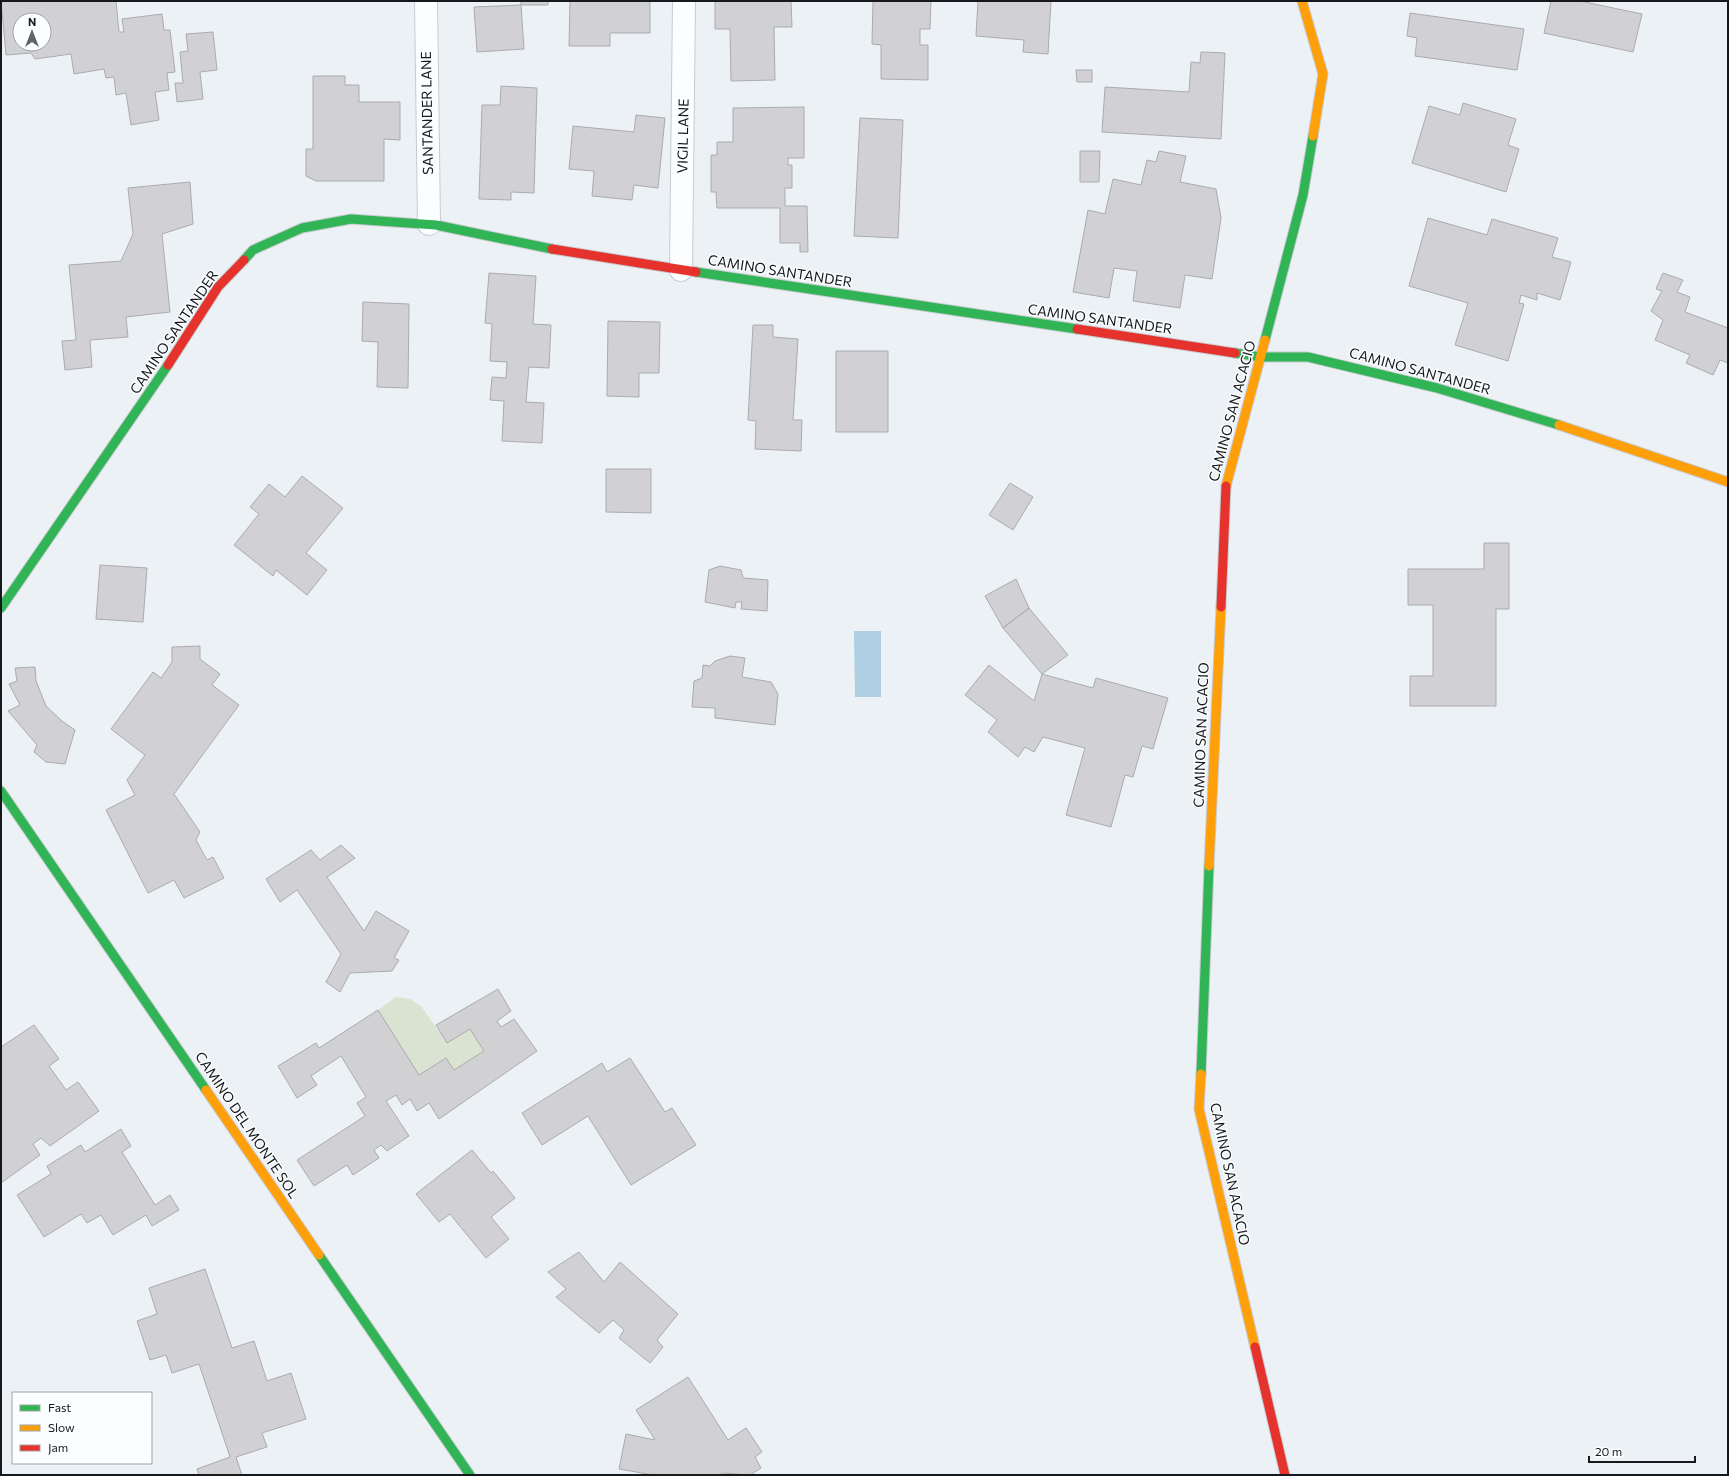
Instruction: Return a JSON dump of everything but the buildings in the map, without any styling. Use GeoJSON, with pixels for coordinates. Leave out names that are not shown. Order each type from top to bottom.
{"type":"FeatureCollection","features":[{"type":"Feature","properties":{"kind":"street","name":"SANTANDER LANE"},"geometry":{"type":"LineString","coordinates":[[426,1],[429,224]]}},
{"type":"Feature","properties":{"kind":"street","name":"VIGIL LANE"},"geometry":{"type":"LineString","coordinates":[[681,270],[684,1]]}},
{"type":"Feature","properties":{"kind":"street","name":"CAMINO SAN ACACIO"},"geometry":{"type":"LineString","coordinates":[[1285,1475],[1199,1109],[1226,481],[1261,357],[1303,195],[1323,74],[1302,1]]}},
{"type":"Feature","properties":{"kind":"street","name":"CAMINO SANTANDER"},"geometry":{"type":"LineString","coordinates":[[1,608],[150,393],[218,287],[253,250],[302,228],[351,219],[429,224],[546,248],[681,270],[1261,357],[1308,357],[1437,388],[1549,421],[1728,482]]}},
{"type":"Feature","properties":{"kind":"street","name":"CAMINO DEL MONTE SOL"},"geometry":{"type":"LineString","coordinates":[[1,790],[470,1475]]}},
{"type":"Feature","properties":{"kind":"green space"},"geometry":{"type":"Polygon","coordinates":[[[396,997],[410,999],[421,1006],[447,1043],[470,1029],[484,1051],[454,1070],[446,1058],[419,1075],[378,1010],[396,997]]]}},
{"type":"Feature","properties":{"kind":"water"},"geometry":{"type":"Polygon","coordinates":[[[854,631],[881,631],[881,697],[855,697],[854,631]]]}},
{"type":"Feature","properties":{"kind":"traffic: fast"},"geometry":{"type":"LineString","coordinates":[[1265,340],[1303,195],[1313,136]]}},
{"type":"Feature","properties":{"kind":"traffic: fast"},"geometry":{"type":"LineString","coordinates":[[244,260],[253,250],[302,228],[351,219],[436,225],[552,249]]}},
{"type":"Feature","properties":{"kind":"traffic: fast"},"geometry":{"type":"LineString","coordinates":[[696,272],[1077,329]]}},
{"type":"Feature","properties":{"kind":"traffic: fast"},"geometry":{"type":"LineString","coordinates":[[1235,353],[1261,357],[1308,357],[1437,388],[1559,425]]}},
{"type":"Feature","properties":{"kind":"traffic: fast"},"geometry":{"type":"LineString","coordinates":[[1,608],[168,365]]}},
{"type":"Feature","properties":{"kind":"traffic: fast"},"geometry":{"type":"LineString","coordinates":[[1,791],[206,1090]]}},
{"type":"Feature","properties":{"kind":"traffic: fast"},"geometry":{"type":"LineString","coordinates":[[1201,1074],[1209,866]]}},
{"type":"Feature","properties":{"kind":"traffic: fast"},"geometry":{"type":"LineString","coordinates":[[319,1255],[470,1475]]}},
{"type":"Feature","properties":{"kind":"traffic: slow"},"geometry":{"type":"LineString","coordinates":[[1302,1],[1323,74],[1313,136]]}},
{"type":"Feature","properties":{"kind":"traffic: slow"},"geometry":{"type":"LineString","coordinates":[[1226,486],[1265,340]]}},
{"type":"Feature","properties":{"kind":"traffic: slow"},"geometry":{"type":"LineString","coordinates":[[1559,425],[1728,482]]}},
{"type":"Feature","properties":{"kind":"traffic: slow"},"geometry":{"type":"LineString","coordinates":[[1209,866],[1221,607]]}},
{"type":"Feature","properties":{"kind":"traffic: slow"},"geometry":{"type":"LineString","coordinates":[[1201,1074],[1199,1109],[1255,1347]]}},
{"type":"Feature","properties":{"kind":"traffic: slow"},"geometry":{"type":"LineString","coordinates":[[206,1090],[319,1255]]}},
{"type":"Feature","properties":{"kind":"traffic: jam"},"geometry":{"type":"LineString","coordinates":[[552,249],[696,272]]}},
{"type":"Feature","properties":{"kind":"traffic: jam"},"geometry":{"type":"LineString","coordinates":[[168,365],[218,287],[244,260]]}},
{"type":"Feature","properties":{"kind":"traffic: jam"},"geometry":{"type":"LineString","coordinates":[[1077,329],[1235,353]]}},
{"type":"Feature","properties":{"kind":"traffic: jam"},"geometry":{"type":"LineString","coordinates":[[1221,607],[1226,486]]}},
{"type":"Feature","properties":{"kind":"traffic: jam"},"geometry":{"type":"LineString","coordinates":[[1255,1347],[1285,1475]]}}]}
